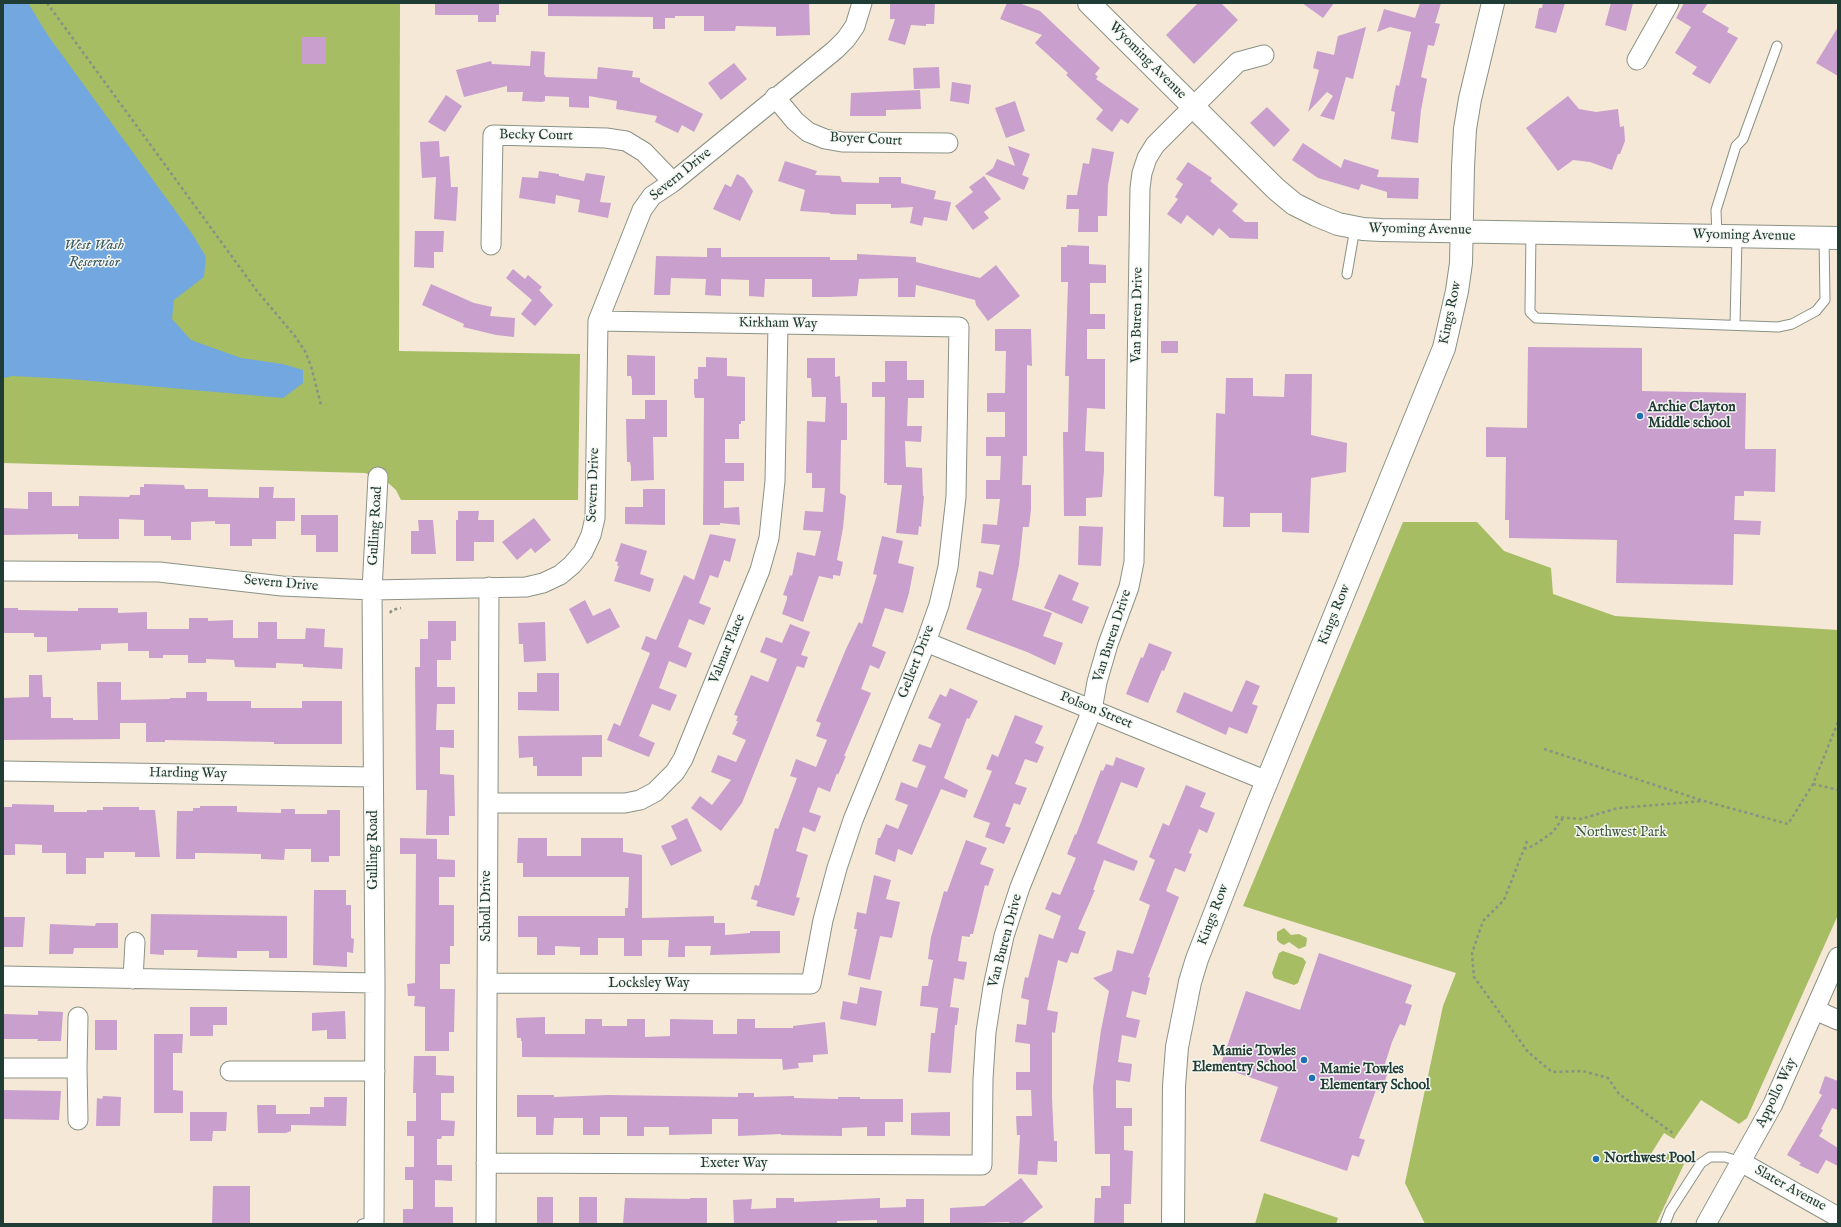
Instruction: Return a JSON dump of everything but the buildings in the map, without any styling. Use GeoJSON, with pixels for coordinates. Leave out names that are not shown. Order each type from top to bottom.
{"type":"FeatureCollection","features":[{"type":"Feature","properties":{"kind":"main road","name":"Wyoming Avenue"},"geometry":{"type":"LineString","coordinates":[[1089,3],[1276,189],[1294,204],[1338,224],[1355,228],[1382,230],[1831,238]]}},
{"type":"Feature","properties":{"kind":"main road","name":"Kings Row"},"geometry":{"type":"LineString","coordinates":[[1172,1224],[1174,1086],[1176,1057],[1184,1004],[1197,959],[1267,781],[1444,348],[1458,291],[1465,129],[1470,99],[1493,3]]}},
{"type":"Feature","properties":{"kind":"street","name":"Severn Drive"},"geometry":{"type":"LineString","coordinates":[[3,571],[159,572],[282,586],[372,590],[526,587],[543,583],[560,575],[572,565],[583,552],[591,535],[595,518],[598,321],[642,210],[652,196],[673,182],[775,97],[835,50],[846,39],[855,26],[862,3]]}},
{"type":"Feature","properties":{"kind":"street"},"geometry":{"type":"LineString","coordinates":[[1637,60],[1669,3]]}},
{"type":"Feature","properties":{"kind":"street","name":"Van Buren Drive"},"geometry":{"type":"LineString","coordinates":[[982,1165],[983,1079],[986,1032],[993,987],[1004,936],[1020,887],[1092,710],[1106,652],[1129,587],[1134,562],[1140,188],[1142,173],[1147,158],[1156,145],[1238,62],[1264,55]]}},
{"type":"Feature","properties":{"kind":"street","name":"Boyer Court"},"geometry":{"type":"LineString","coordinates":[[775,97],[795,121],[808,132],[825,139],[842,142],[948,144]]}},
{"type":"Feature","properties":{"kind":"street","name":"Becky Court"},"geometry":{"type":"LineString","coordinates":[[491,245],[492,135],[606,138],[626,141],[644,152],[673,182]]}},
{"type":"Feature","properties":{"kind":"street","name":"Kirkham Way"},"geometry":{"type":"LineString","coordinates":[[598,321],[959,327]]}},
{"type":"Feature","properties":{"kind":"street","name":"Valmar Place"},"geometry":{"type":"LineString","coordinates":[[488,803],[624,803],[640,800],[655,792],[675,772],[683,759],[757,578],[769,538],[774,506],[778,324]]}},
{"type":"Feature","properties":{"kind":"street","name":"Gellert Drive"},"geometry":{"type":"LineString","coordinates":[[811,984],[823,920],[837,868],[853,820],[926,642],[939,605],[946,575],[954,528],[959,327]]}},
{"type":"Feature","properties":{"kind":"street","name":"Gulling Road"},"geometry":{"type":"LineString","coordinates":[[370,1223],[375,1071],[372,590],[378,477]]}},
{"type":"Feature","properties":{"kind":"street","name":"Scholl Drive"},"geometry":{"type":"LineString","coordinates":[[486,1224],[489,587]]}},
{"type":"Feature","properties":{"kind":"street","name":"Polson Street"},"geometry":{"type":"LineString","coordinates":[[926,642],[1267,781]]}},
{"type":"Feature","properties":{"kind":"street","name":"Harding Way"},"geometry":{"type":"LineString","coordinates":[[3,771],[373,777]]}},
{"type":"Feature","properties":{"kind":"street"},"geometry":{"type":"LineString","coordinates":[[133,979],[135,942]]}},
{"type":"Feature","properties":{"kind":"street","name":"Appollo Way"},"geometry":{"type":"LineString","coordinates":[[1706,1224],[1773,1104],[1838,957]]}},
{"type":"Feature","properties":{"kind":"street"},"geometry":{"type":"LineString","coordinates":[[3,976],[375,983]]}},
{"type":"Feature","properties":{"kind":"street","name":"Locksley Way"},"geometry":{"type":"LineString","coordinates":[[487,983],[811,984]]}},
{"type":"Feature","properties":{"kind":"street"},"geometry":{"type":"LineString","coordinates":[[1815,1010],[1838,1020]]}},
{"type":"Feature","properties":{"kind":"street"},"geometry":{"type":"LineString","coordinates":[[78,1017],[78,1120]]}},
{"type":"Feature","properties":{"kind":"street"},"geometry":{"type":"LineString","coordinates":[[3,1068],[77,1068]]}},
{"type":"Feature","properties":{"kind":"street"},"geometry":{"type":"LineString","coordinates":[[230,1071],[375,1071]]}},
{"type":"Feature","properties":{"kind":"street","name":"Slater Avenue"},"geometry":{"type":"LineString","coordinates":[[1741,1162],[1838,1217]]}},
{"type":"Feature","properties":{"kind":"street","name":"Exeter Way"},"geometry":{"type":"LineString","coordinates":[[486,1163],[982,1165]]}},
{"type":"Feature","properties":{"kind":"lane"},"geometry":{"type":"LineString","coordinates":[[1735,326],[1727,236],[1716,210],[1736,146],[1743,140],[1777,46]]}},
{"type":"Feature","properties":{"kind":"lane"},"geometry":{"type":"LineString","coordinates":[[1347,274],[1355,228]]}},
{"type":"Feature","properties":{"kind":"lane"},"geometry":{"type":"LineString","coordinates":[[1531,233],[1530,312],[1536,318],[1735,326],[1785,326],[1816,311],[1824,300],[1831,238]]}},
{"type":"Feature","properties":{"kind":"lane"},"geometry":{"type":"LineString","coordinates":[[1665,1224],[1670,1211],[1701,1163],[1710,1157],[1725,1157],[1741,1162]]}},
{"type":"Feature","properties":{"kind":"path"},"geometry":{"type":"LineString","coordinates":[[47,3],[252,285],[294,335],[305,351],[311,366],[321,406]]}},
{"type":"Feature","properties":{"kind":"path"},"geometry":{"type":"LineString","coordinates":[[1544,749],[1704,801],[1788,824],[1813,784],[1838,722]]}},
{"type":"Feature","properties":{"kind":"path"},"geometry":{"type":"LineString","coordinates":[[1813,784],[1838,790]]}},
{"type":"Feature","properties":{"kind":"path"},"geometry":{"type":"LineString","coordinates":[[1555,817],[1581,819],[1618,808],[1704,801]]}},
{"type":"Feature","properties":{"kind":"path"},"geometry":{"type":"LineString","coordinates":[[1524,849],[1533,846],[1553,832],[1564,818]]}},
{"type":"Feature","properties":{"kind":"path"},"geometry":{"type":"LineString","coordinates":[[1527,841],[1504,900],[1483,921],[1472,953],[1474,977],[1528,1052],[1552,1072],[1583,1071],[1608,1078],[1619,1094],[1674,1134]]}},
{"type":"Feature","properties":{"kind":"green space"},"geometry":{"type":"Polygon","coordinates":[[[3,3],[400,3],[399,351],[580,354],[578,500],[401,500],[396,490],[385,480],[365,473],[3,463],[3,3]]]}},
{"type":"Feature","properties":{"kind":"green space","name":"Northwest Park"},"geometry":{"type":"Polygon","coordinates":[[[1403,522],[1477,522],[1504,551],[1551,568],[1553,594],[1615,616],[1838,630],[1838,915],[1747,1118],[1739,1124],[1701,1100],[1674,1139],[1664,1133],[1649,1157],[1660,1164],[1667,1153],[1684,1164],[1656,1224],[1425,1224],[1405,1183],[1443,1006],[1456,973],[1243,906],[1403,522]]]}},
{"type":"Feature","properties":{"kind":"green space"},"geometry":{"type":"Polygon","coordinates":[[[1284,928],[1291,935],[1299,934],[1307,938],[1306,946],[1299,949],[1289,942],[1284,945],[1280,943],[1277,940],[1277,932],[1284,928]]]}},
{"type":"Feature","properties":{"kind":"green space"},"geometry":{"type":"Polygon","coordinates":[[[1283,951],[1303,958],[1306,962],[1298,983],[1294,985],[1274,978],[1272,973],[1279,953],[1283,951]]]}},
{"type":"Feature","properties":{"kind":"green space"},"geometry":{"type":"Polygon","coordinates":[[[1264,1193],[1338,1218],[1336,1224],[1255,1224],[1264,1193]]]}},
{"type":"Feature","properties":{"kind":"water","name":"West Wash Reservior"},"geometry":{"type":"Polygon","coordinates":[[[3,3],[28,3],[49,37],[193,235],[206,257],[204,277],[174,300],[172,319],[191,340],[241,358],[283,364],[303,370],[303,383],[283,398],[69,379],[12,376],[3,378],[3,3]]]}},
{"type":"Feature","properties":{"kind":"place","name":"Archie Clayton Middle school"},"geometry":{"type":"Point","coordinates":[1640,416]}},
{"type":"Feature","properties":{"kind":"place","name":"Mamie Towles Elementry School"},"geometry":{"type":"Point","coordinates":[1304,1060]}},
{"type":"Feature","properties":{"kind":"place","name":"Mamie Towles Elementary School"},"geometry":{"type":"Point","coordinates":[1312,1078]}},
{"type":"Feature","properties":{"kind":"place","name":"Northwest Pool"},"geometry":{"type":"Point","coordinates":[1596,1159]}}]}
